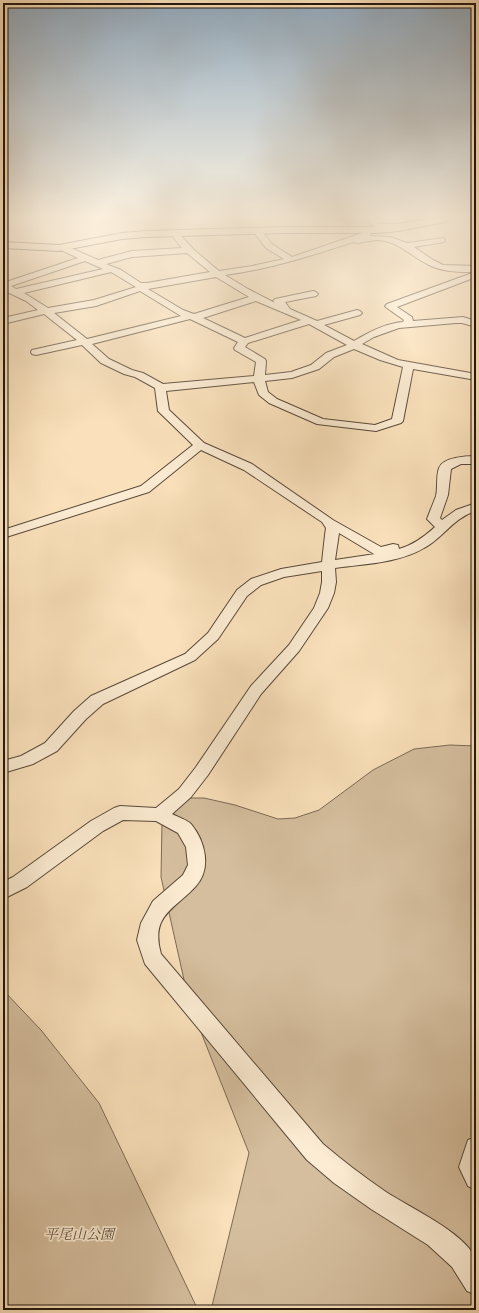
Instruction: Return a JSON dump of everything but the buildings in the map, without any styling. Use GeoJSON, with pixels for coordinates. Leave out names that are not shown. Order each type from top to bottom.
{"type":"FeatureCollection","features":[{"type":"Feature","properties":{"kind":"street"},"geometry":{"type":"LineString","coordinates":[[21,280],[3,286],[29,299],[46,311],[85,342],[93,352],[105,361],[124,371],[139,375],[160,388],[281,377],[315,367],[330,355],[354,345],[371,335],[398,325],[456,320],[476,324]]}},
{"type":"Feature","properties":{"kind":"street"},"geometry":{"type":"LineString","coordinates":[[16,292],[68,280]]}},
{"type":"Feature","properties":{"kind":"street"},"geometry":{"type":"LineString","coordinates":[[131,280],[165,304],[244,341],[357,313]]}},
{"type":"Feature","properties":{"kind":"street"},"geometry":{"type":"LineString","coordinates":[[3,321],[46,311],[96,303],[142,287],[177,280]]}},
{"type":"Feature","properties":{"kind":"street"},"geometry":{"type":"LineString","coordinates":[[228,280],[256,298],[288,311],[382,358],[409,365],[476,377]]}},
{"type":"Feature","properties":{"kind":"street"},"geometry":{"type":"LineString","coordinates":[[407,324],[409,319],[390,306],[459,280]]}},
{"type":"Feature","properties":{"kind":"street"},"geometry":{"type":"LineString","coordinates":[[288,311],[278,301],[313,294]]}},
{"type":"Feature","properties":{"kind":"street"},"geometry":{"type":"LineString","coordinates":[[36,352],[96,341],[192,317],[256,298]]}},
{"type":"Feature","properties":{"kind":"street"},"geometry":{"type":"LineString","coordinates":[[244,341],[240,349],[261,361],[260,378],[264,393],[267,397],[293,411],[322,422],[376,428],[397,421],[409,365]]}},
{"type":"Feature","properties":{"kind":"street"},"geometry":{"type":"LineString","coordinates":[[160,388],[164,411],[200,445],[248,467],[330,523],[379,551],[402,546],[409,550]]}},
{"type":"Feature","properties":{"kind":"street"},"geometry":{"type":"LineString","coordinates":[[3,534],[145,489],[200,445]]}},
{"type":"Feature","properties":{"kind":"street"},"geometry":{"type":"LineString","coordinates":[[442,526],[433,519],[442,495],[445,468],[454,462],[461,460],[476,460]]}},
{"type":"Feature","properties":{"kind":"street"},"geometry":{"type":"LineString","coordinates":[[3,767],[33,757],[51,747],[80,715],[98,700],[181,662],[198,652],[213,636],[242,593],[256,582],[281,573],[387,556],[409,550],[425,542],[460,512],[476,506]]}},
{"type":"Feature","properties":{"kind":"street"},"geometry":{"type":"LineString","coordinates":[[159,816],[185,793],[202,771],[256,690],[294,648],[321,608],[327,593],[329,582],[328,565],[332,535],[330,523]]}},
{"type":"Feature","properties":{"kind":"street"},"geometry":{"type":"LineString","coordinates":[[3,891],[20,882],[96,826],[120,813],[142,813],[159,816],[184,828],[195,848],[197,865],[190,880],[160,906],[151,922],[147,940],[152,958],[315,1152],[342,1175],[379,1201],[437,1236],[461,1258],[476,1282]]}},
{"type":"Feature","properties":{"kind":"street"},"geometry":{"type":"LineString","coordinates":[[476,1148],[471,1167],[476,1178]]}},
{"type":"Feature","properties":{"kind":"green space"},"geometry":{"type":"Polygon","coordinates":[[[450,745],[476,746],[476,1310],[211,1310],[249,1153],[189,1002],[161,877],[162,822],[184,798],[204,798],[235,805],[278,819],[295,818],[319,810],[373,770],[414,749],[450,745]]]}},
{"type":"Feature","properties":{"kind":"green space","name":"平尾山公園"},"geometry":{"type":"Polygon","coordinates":[[[3,990],[41,1030],[99,1103],[198,1310],[3,1310],[3,990]]]}}]}
